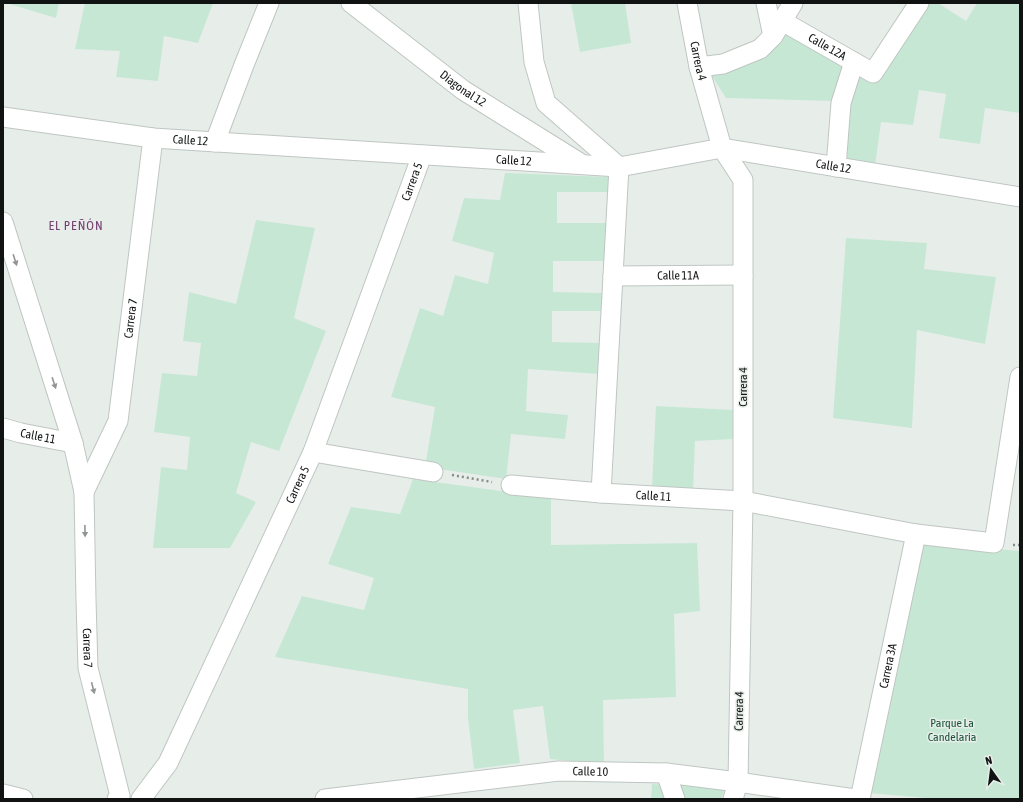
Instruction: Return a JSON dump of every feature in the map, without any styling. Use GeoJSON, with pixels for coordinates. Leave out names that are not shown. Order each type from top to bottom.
{"type":"FeatureCollection","features":[{"type":"Feature","properties":{"kind":"street"},"geometry":{"type":"LineString","coordinates":[[215,142],[269,3]]}},
{"type":"Feature","properties":{"kind":"street","name":"Diagonal 12"},"geometry":{"type":"LineString","coordinates":[[350,3],[462,90],[582,164]]}},
{"type":"Feature","properties":{"kind":"street"},"geometry":{"type":"LineString","coordinates":[[528,3],[534,62],[546,103],[619,167],[601,493]]}},
{"type":"Feature","properties":{"kind":"street","name":"Carrera 4"},"geometry":{"type":"LineString","coordinates":[[687,3],[699,67],[722,148],[743,180],[742,501],[735,790]]}},
{"type":"Feature","properties":{"kind":"street"},"geometry":{"type":"LineString","coordinates":[[766,3],[777,29]]}},
{"type":"Feature","properties":{"kind":"street"},"geometry":{"type":"LineString","coordinates":[[699,67],[723,64],[760,50],[777,29],[793,3]]}},
{"type":"Feature","properties":{"kind":"street","name":"Calle 12A"},"geometry":{"type":"LineString","coordinates":[[777,29],[854,62],[873,73],[918,3]]}},
{"type":"Feature","properties":{"kind":"street"},"geometry":{"type":"LineString","coordinates":[[836,167],[842,103],[854,62]]}},
{"type":"Feature","properties":{"kind":"street","name":"Calle 12"},"geometry":{"type":"LineString","coordinates":[[3,117],[153,138],[619,167],[722,148],[1020,197]]}},
{"type":"Feature","properties":{"kind":"street","name":"Carrera 7"},"geometry":{"type":"LineString","coordinates":[[84,492],[118,421],[153,138]]}},
{"type":"Feature","properties":{"kind":"street","name":"Carrera 5"},"geometry":{"type":"LineString","coordinates":[[142,799],[168,763],[313,452],[422,155]]}},
{"type":"Feature","properties":{"kind":"street","name":"Carrera 7"},"geometry":{"type":"LineString","coordinates":[[3,222],[73,443],[84,492],[88,668],[119,798]]}},
{"type":"Feature","properties":{"kind":"street","name":"Calle 11A"},"geometry":{"type":"LineString","coordinates":[[613,276],[743,275]]}},
{"type":"Feature","properties":{"kind":"street","name":"Calle 11"},"geometry":{"type":"LineString","coordinates":[[511,485],[601,493],[742,501],[916,534],[994,543],[1020,377]]}},
{"type":"Feature","properties":{"kind":"street","name":"Calle 11"},"geometry":{"type":"LineString","coordinates":[[3,428],[73,443]]}},
{"type":"Feature","properties":{"kind":"street"},"geometry":{"type":"LineString","coordinates":[[313,452],[433,472]]}},
{"type":"Feature","properties":{"kind":"street","name":"Carrera 3A"},"geometry":{"type":"LineString","coordinates":[[860,799],[916,534]]}},
{"type":"Feature","properties":{"kind":"street","name":"Calle 10"},"geometry":{"type":"LineString","coordinates":[[325,799],[559,771],[666,773],[735,790],[855,799]]}},
{"type":"Feature","properties":{"kind":"street"},"geometry":{"type":"LineString","coordinates":[[666,773],[675,799]]}},
{"type":"Feature","properties":{"kind":"street"},"geometry":{"type":"LineString","coordinates":[[3,794],[23,799]]}},
{"type":"Feature","properties":{"kind":"street"},"geometry":{"type":"LineString","coordinates":[[119,798],[142,799]]}},
{"type":"Feature","properties":{"kind":"path"},"geometry":{"type":"LineString","coordinates":[[433,472],[511,485]]}},
{"type":"Feature","properties":{"kind":"green space"},"geometry":{"type":"Polygon","coordinates":[[[6,3],[59,3],[56,18],[6,3]]]}},
{"type":"Feature","properties":{"kind":"green space"},"geometry":{"type":"Polygon","coordinates":[[[85,3],[213,3],[198,43],[164,36],[158,81],[116,77],[120,51],[75,49],[85,3]]]}},
{"type":"Feature","properties":{"kind":"green space"},"geometry":{"type":"Polygon","coordinates":[[[571,3],[625,3],[631,43],[580,52],[571,3]]]}},
{"type":"Feature","properties":{"kind":"green space"},"geometry":{"type":"Polygon","coordinates":[[[925,3],[938,3],[966,21],[977,3],[1020,3],[1020,113],[985,108],[980,144],[939,138],[946,94],[919,90],[913,125],[881,122],[875,166],[846,164],[849,109],[854,79],[925,3]]]}},
{"type":"Feature","properties":{"kind":"green space"},"geometry":{"type":"Polygon","coordinates":[[[782,31],[845,64],[832,101],[726,98],[712,76],[729,69],[782,31]]]}},
{"type":"Feature","properties":{"kind":"green space"},"geometry":{"type":"Polygon","coordinates":[[[505,173],[609,177],[609,192],[557,192],[557,223],[608,223],[606,261],[553,261],[553,292],[604,293],[603,311],[552,311],[552,342],[601,343],[599,374],[528,369],[526,411],[568,415],[565,439],[511,434],[506,479],[425,467],[435,407],[391,397],[420,308],[443,316],[455,275],[488,284],[494,253],[452,241],[464,198],[500,200],[505,173]]]}},
{"type":"Feature","properties":{"kind":"green space"},"geometry":{"type":"Polygon","coordinates":[[[256,220],[315,228],[294,318],[326,331],[279,451],[251,442],[236,493],[256,502],[230,548],[153,548],[161,467],[187,470],[190,437],[154,432],[162,373],[197,376],[201,343],[183,341],[189,292],[236,304],[256,220]]]}},
{"type":"Feature","properties":{"kind":"green space"},"geometry":{"type":"Polygon","coordinates":[[[846,238],[927,243],[924,269],[996,277],[985,344],[917,330],[912,428],[833,418],[846,238]]]}},
{"type":"Feature","properties":{"kind":"green space"},"geometry":{"type":"Polygon","coordinates":[[[656,406],[734,410],[733,439],[695,441],[693,490],[652,487],[656,406]]]}},
{"type":"Feature","properties":{"kind":"green space"},"geometry":{"type":"Polygon","coordinates":[[[413,479],[551,498],[551,545],[697,543],[700,611],[674,614],[676,697],[603,700],[604,764],[550,759],[543,706],[513,710],[520,763],[474,769],[468,718],[468,689],[275,657],[302,596],[364,610],[374,578],[328,564],[351,507],[400,514],[413,479]]]}},
{"type":"Feature","properties":{"kind":"green space","name":"Parque La Candelaria"},"geometry":{"type":"Polygon","coordinates":[[[923,543],[1020,551],[1020,799],[937,799],[869,793],[923,543]]]}},
{"type":"Feature","properties":{"kind":"green space"},"geometry":{"type":"Polygon","coordinates":[[[652,784],[665,785],[669,799],[651,799],[652,784]]]}},
{"type":"Feature","properties":{"kind":"green space"},"geometry":{"type":"Polygon","coordinates":[[[678,784],[725,788],[721,799],[683,799],[678,784]]]}},
{"type":"Feature","properties":{"kind":"district","name":"EL PEÑÓN"},"geometry":{"type":"Point","coordinates":[76,225]}}]}
